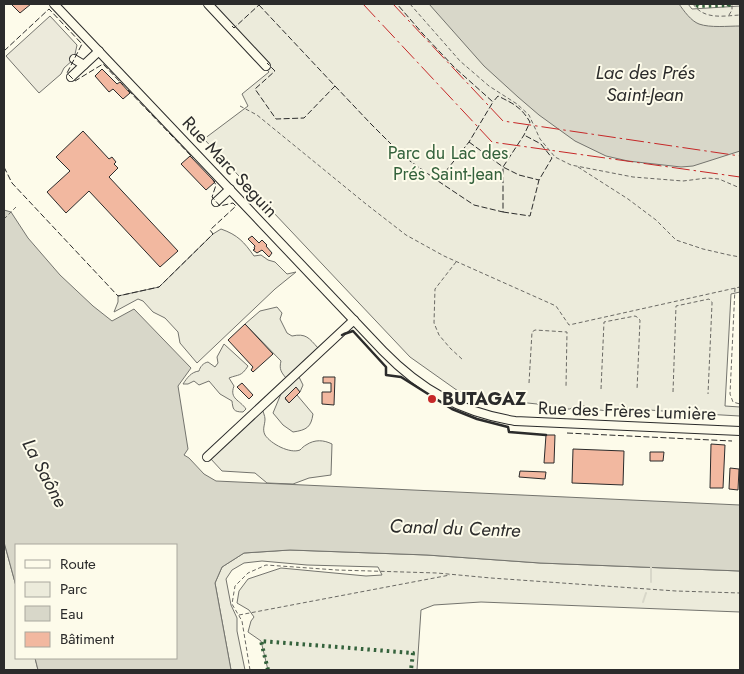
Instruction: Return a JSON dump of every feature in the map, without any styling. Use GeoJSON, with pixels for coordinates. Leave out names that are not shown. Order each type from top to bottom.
{"type":"FeatureCollection","features":[{"type":"Feature","properties":{"kind":"street","name":"Rue Marc Seguin"},"geometry":{"type":"LineString","coordinates":[[54,4],[383,351]]}},
{"type":"Feature","properties":{"kind":"street"},"geometry":{"type":"LineString","coordinates":[[208,4],[266,66]]}},
{"type":"Feature","properties":{"kind":"street"},"geometry":{"type":"LineString","coordinates":[[71,77],[99,51]]}},
{"type":"Feature","properties":{"kind":"street"},"geometry":{"type":"LineString","coordinates":[[74,60],[84,65]]}},
{"type":"Feature","properties":{"kind":"street"},"geometry":{"type":"LineString","coordinates":[[216,202],[230,189]]}},
{"type":"Feature","properties":{"kind":"street"},"geometry":{"type":"LineString","coordinates":[[207,457],[354,320]]}},
{"type":"Feature","properties":{"kind":"street","name":"Rue des Frères Lumière"},"geometry":{"type":"LineString","coordinates":[[383,351],[408,375],[437,394],[466,409],[502,419],[528,422],[740,431]]}},
{"type":"Feature","properties":{"kind":"path"},"geometry":{"type":"LineString","coordinates":[[410,4],[460,61],[489,86],[517,104],[529,116],[540,139],[554,157],[571,165],[633,177],[683,181],[719,178],[740,188]]}},
{"type":"Feature","properties":{"kind":"path"},"geometry":{"type":"LineString","coordinates":[[693,4],[705,14],[718,16],[740,14]]}},
{"type":"Feature","properties":{"kind":"path"},"geometry":{"type":"LineString","coordinates":[[729,15],[732,10],[732,4]]}},
{"type":"Feature","properties":{"kind":"path"},"geometry":{"type":"LineString","coordinates":[[240,106],[257,115],[406,235],[456,262],[556,306],[569,325]]}},
{"type":"Feature","properties":{"kind":"path"},"geometry":{"type":"LineString","coordinates":[[577,166],[628,199],[656,220],[676,240],[703,249],[740,257]]}},
{"type":"Feature","properties":{"kind":"path"},"geometry":{"type":"LineString","coordinates":[[4,219],[16,207]]}},
{"type":"Feature","properties":{"kind":"path"},"geometry":{"type":"LineString","coordinates":[[456,262],[436,289],[434,323],[439,335],[463,360]]}},
{"type":"Feature","properties":{"kind":"path"},"geometry":{"type":"LineString","coordinates":[[569,325],[740,287]]}},
{"type":"Feature","properties":{"kind":"path"},"geometry":{"type":"LineString","coordinates":[[735,288],[730,394],[733,402],[740,404]]}},
{"type":"Feature","properties":{"kind":"path"},"geometry":{"type":"LineString","coordinates":[[676,306],[709,299],[712,302],[708,394]]}},
{"type":"Feature","properties":{"kind":"path"},"geometry":{"type":"LineString","coordinates":[[673,392],[676,302]]}},
{"type":"Feature","properties":{"kind":"path"},"geometry":{"type":"LineString","coordinates":[[604,322],[635,316],[639,318],[637,390]]}},
{"type":"Feature","properties":{"kind":"path"},"geometry":{"type":"LineString","coordinates":[[600,389],[604,318]]}},
{"type":"Feature","properties":{"kind":"path"},"geometry":{"type":"LineString","coordinates":[[566,387],[567,332],[569,325]]}},
{"type":"Feature","properties":{"kind":"path"},"geometry":{"type":"LineString","coordinates":[[529,383],[532,332],[535,330],[567,332]]}},
{"type":"Feature","properties":{"kind":"path"},"geometry":{"type":"LineString","coordinates":[[250,670],[242,621],[232,604],[235,586],[248,574],[266,565],[337,570],[437,573],[666,590],[740,593]]}},
{"type":"Feature","properties":{"kind":"path"},"geometry":{"type":"LineString","coordinates":[[239,616],[453,574]]}},
{"type":"Feature","properties":{"kind":"green space","name":"Parc du Lac des Prés Saint-Jean"},"geometry":{"type":"Polygon","coordinates":[[[204,4],[688,4],[692,9],[740,6],[740,292],[731,294],[725,406],[740,407],[740,416],[622,408],[607,411],[584,406],[575,406],[570,409],[542,409],[537,404],[490,399],[458,391],[410,357],[204,139],[248,106],[242,94],[269,72],[204,4]]]}},
{"type":"Feature","properties":{"kind":"green space"},"geometry":{"type":"Polygon","coordinates":[[[221,229],[240,240],[254,256],[261,255],[275,262],[287,274],[296,272],[275,289],[197,363],[180,343],[178,332],[165,318],[153,312],[143,301],[138,299],[114,312],[118,296],[159,287],[213,234],[221,229]]]}},
{"type":"Feature","properties":{"kind":"green space"},"geometry":{"type":"Polygon","coordinates":[[[277,307],[282,313],[280,319],[287,333],[292,336],[301,335],[307,337],[318,348],[286,378],[281,370],[281,361],[245,324],[260,311],[277,307]]]}},
{"type":"Feature","properties":{"kind":"green space"},"geometry":{"type":"Polygon","coordinates":[[[224,344],[248,366],[242,374],[229,378],[234,386],[234,397],[246,409],[243,412],[234,410],[232,401],[220,394],[209,381],[199,385],[194,381],[183,384],[191,374],[199,371],[205,363],[208,362],[215,367],[218,363],[217,357],[224,344]]]}},
{"type":"Feature","properties":{"kind":"green space"},"geometry":{"type":"Polygon","coordinates":[[[299,377],[303,385],[300,392],[296,388],[285,399],[289,403],[297,395],[313,414],[308,427],[293,432],[283,425],[273,413],[283,389],[299,377]]]}},
{"type":"Feature","properties":{"kind":"green space"},"geometry":{"type":"Polygon","coordinates":[[[262,408],[265,418],[264,433],[272,442],[281,447],[296,451],[316,441],[332,444],[331,475],[309,478],[293,484],[267,483],[255,473],[222,471],[210,458],[262,408]]]}},
{"type":"Feature","properties":{"kind":"green space"},"geometry":{"type":"Polygon","coordinates":[[[4,542],[15,582],[15,659],[35,659],[38,670],[4,670],[4,542]]]}},
{"type":"Feature","properties":{"kind":"green space"},"geometry":{"type":"Polygon","coordinates":[[[290,550],[740,571],[740,612],[481,602],[434,605],[421,610],[417,670],[268,670],[261,641],[248,632],[254,617],[249,610],[237,603],[239,591],[248,579],[281,568],[366,576],[382,575],[378,567],[307,565],[262,561],[244,563],[232,570],[226,579],[231,605],[237,618],[237,631],[245,670],[231,670],[215,583],[222,567],[244,553],[290,550]]]}},
{"type":"Feature","properties":{"kind":"shaded area"},"geometry":{"type":"Polygon","coordinates":[[[50,16],[77,45],[74,59],[64,68],[61,74],[39,93],[6,56],[50,16]]]}},
{"type":"Feature","properties":{"kind":"water","name":"Lac des Prés Saint-Jean"},"geometry":{"type":"Polygon","coordinates":[[[429,4],[679,4],[685,13],[696,23],[714,26],[740,26],[740,151],[693,166],[681,167],[628,161],[606,156],[575,141],[518,97],[484,66],[429,4]]]}},
{"type":"Feature","properties":{"kind":"water"},"geometry":{"type":"Polygon","coordinates":[[[4,210],[11,212],[28,238],[60,275],[93,306],[112,321],[134,309],[191,368],[178,386],[188,449],[184,455],[204,474],[216,481],[740,505],[740,571],[290,550],[244,553],[222,567],[215,583],[231,670],[38,670],[35,659],[178,659],[178,544],[15,544],[15,582],[4,542],[4,210]]]}},
{"type":"Feature","properties":{"kind":"building"},"geometry":{"type":"Polygon","coordinates":[[[11,4],[31,4],[20,13],[11,4]]]}},
{"type":"Feature","properties":{"kind":"building"},"geometry":{"type":"Polygon","coordinates":[[[102,69],[117,84],[120,82],[130,93],[123,99],[113,89],[109,92],[95,76],[102,69]]]}},
{"type":"Feature","properties":{"kind":"building"},"geometry":{"type":"Polygon","coordinates":[[[83,131],[109,159],[112,157],[116,162],[114,164],[118,168],[109,177],[178,251],[160,267],[89,191],[66,213],[47,192],[70,171],[56,157],[83,131]]]}},
{"type":"Feature","properties":{"kind":"building"},"geometry":{"type":"Polygon","coordinates":[[[190,156],[215,182],[206,190],[181,164],[190,156]]]}},
{"type":"Feature","properties":{"kind":"building"},"geometry":{"type":"Polygon","coordinates":[[[252,236],[259,243],[262,240],[267,245],[272,253],[269,257],[262,250],[257,253],[253,250],[255,246],[248,239],[252,236]]]}},
{"type":"Feature","properties":{"kind":"building"},"geometry":{"type":"Polygon","coordinates":[[[245,324],[273,354],[253,372],[251,370],[253,367],[228,340],[245,324]]]}},
{"type":"Feature","properties":{"kind":"building"},"geometry":{"type":"Polygon","coordinates":[[[323,377],[335,377],[334,405],[322,404],[322,392],[331,392],[331,383],[323,383],[323,377]]]}},
{"type":"Feature","properties":{"kind":"building"},"geometry":{"type":"Polygon","coordinates":[[[242,383],[253,395],[249,399],[237,387],[242,383]]]}},
{"type":"Feature","properties":{"kind":"building"},"geometry":{"type":"Polygon","coordinates":[[[296,387],[300,392],[289,403],[285,398],[296,387]]]}},
{"type":"Feature","properties":{"kind":"building"},"geometry":{"type":"Polygon","coordinates":[[[546,435],[555,435],[554,463],[544,463],[546,435]]]}},
{"type":"Feature","properties":{"kind":"building"},"geometry":{"type":"Polygon","coordinates":[[[711,444],[725,445],[723,488],[710,488],[711,444]]]}},
{"type":"Feature","properties":{"kind":"building"},"geometry":{"type":"Polygon","coordinates":[[[573,449],[624,451],[623,485],[572,483],[573,449]]]}},
{"type":"Feature","properties":{"kind":"building"},"geometry":{"type":"Polygon","coordinates":[[[650,452],[664,452],[663,461],[650,461],[650,452]]]}},
{"type":"Feature","properties":{"kind":"building"},"geometry":{"type":"Polygon","coordinates":[[[730,468],[739,469],[738,490],[729,489],[730,468]]]}},
{"type":"Feature","properties":{"kind":"building"},"geometry":{"type":"Polygon","coordinates":[[[520,471],[546,472],[545,479],[519,477],[520,471]]]}},
{"type":"Feature","properties":{"kind":"waterway"},"geometry":{"type":"LineString","coordinates":[[651,567],[651,582]]}},
{"type":"Feature","properties":{"kind":"waterway"},"geometry":{"type":"LineString","coordinates":[[643,602],[646,593]]}},
{"type":"Feature","properties":{"kind":"hedge"},"geometry":{"type":"LineString","coordinates":[[697,4],[698,6],[728,4]]}},
{"type":"Feature","properties":{"kind":"hedge"},"geometry":{"type":"LineString","coordinates":[[268,670],[261,641],[413,653],[411,670]]}},
{"type":"Feature","properties":{"kind":"fence"},"geometry":{"type":"LineString","coordinates":[[232,26],[234,28],[260,4]]}},
{"type":"Feature","properties":{"kind":"fence"},"geometry":{"type":"LineString","coordinates":[[335,86],[403,156],[438,181],[469,142],[493,102],[454,67],[397,4]]}},
{"type":"Feature","properties":{"kind":"fence"},"geometry":{"type":"LineString","coordinates":[[259,5],[335,86],[304,118],[276,119],[255,89],[275,71],[267,63]]}},
{"type":"Feature","properties":{"kind":"fence"},"geometry":{"type":"LineString","coordinates":[[4,51],[49,9],[82,44],[67,73],[75,81],[103,64],[123,85]]}},
{"type":"Feature","properties":{"kind":"fence"},"geometry":{"type":"LineString","coordinates":[[128,90],[193,158]]}},
{"type":"Feature","properties":{"kind":"fence"},"geometry":{"type":"LineString","coordinates":[[469,142],[503,167],[524,135],[530,122],[520,109],[498,96],[493,102]]}},
{"type":"Feature","properties":{"kind":"fence"},"geometry":{"type":"LineString","coordinates":[[503,212],[530,216],[539,180],[552,158],[541,144],[524,135]]}},
{"type":"Feature","properties":{"kind":"fence"},"geometry":{"type":"LineString","coordinates":[[4,167],[12,183],[118,296],[159,287],[213,234],[210,230],[236,206],[233,203],[220,206],[212,197],[216,185],[213,180]]}},
{"type":"Feature","properties":{"kind":"fence"},"geometry":{"type":"LineString","coordinates":[[438,181],[474,205],[503,212],[503,167],[519,175],[539,180]]}},
{"type":"Feature","properties":{"kind":"fence"},"geometry":{"type":"LineString","coordinates":[[567,433],[732,441]]}},
{"type":"Feature","properties":{"kind":"wall"},"geometry":{"type":"LineString","coordinates":[[342,335],[353,331],[386,367],[386,375],[401,377],[452,409],[477,419],[508,427],[509,432],[546,435]]}},
{"type":"Feature","properties":{"kind":"power"},"geometry":{"type":"LineString","coordinates":[[363,4],[492,142],[740,177]]}},
{"type":"Feature","properties":{"kind":"power"},"geometry":{"type":"LineString","coordinates":[[393,4],[503,121],[740,156]]}},
{"type":"Feature","properties":{"kind":"place","name":"BUTAGAZ"},"geometry":{"type":"Point","coordinates":[432,399]}},
{"type":"Feature","properties":{"kind":"water label","name":"La Saône"},"geometry":{"type":"Point","coordinates":[45,473]}},
{"type":"Feature","properties":{"kind":"water label","name":"Canal du Centre"},"geometry":{"type":"Point","coordinates":[455,528]}}]}
